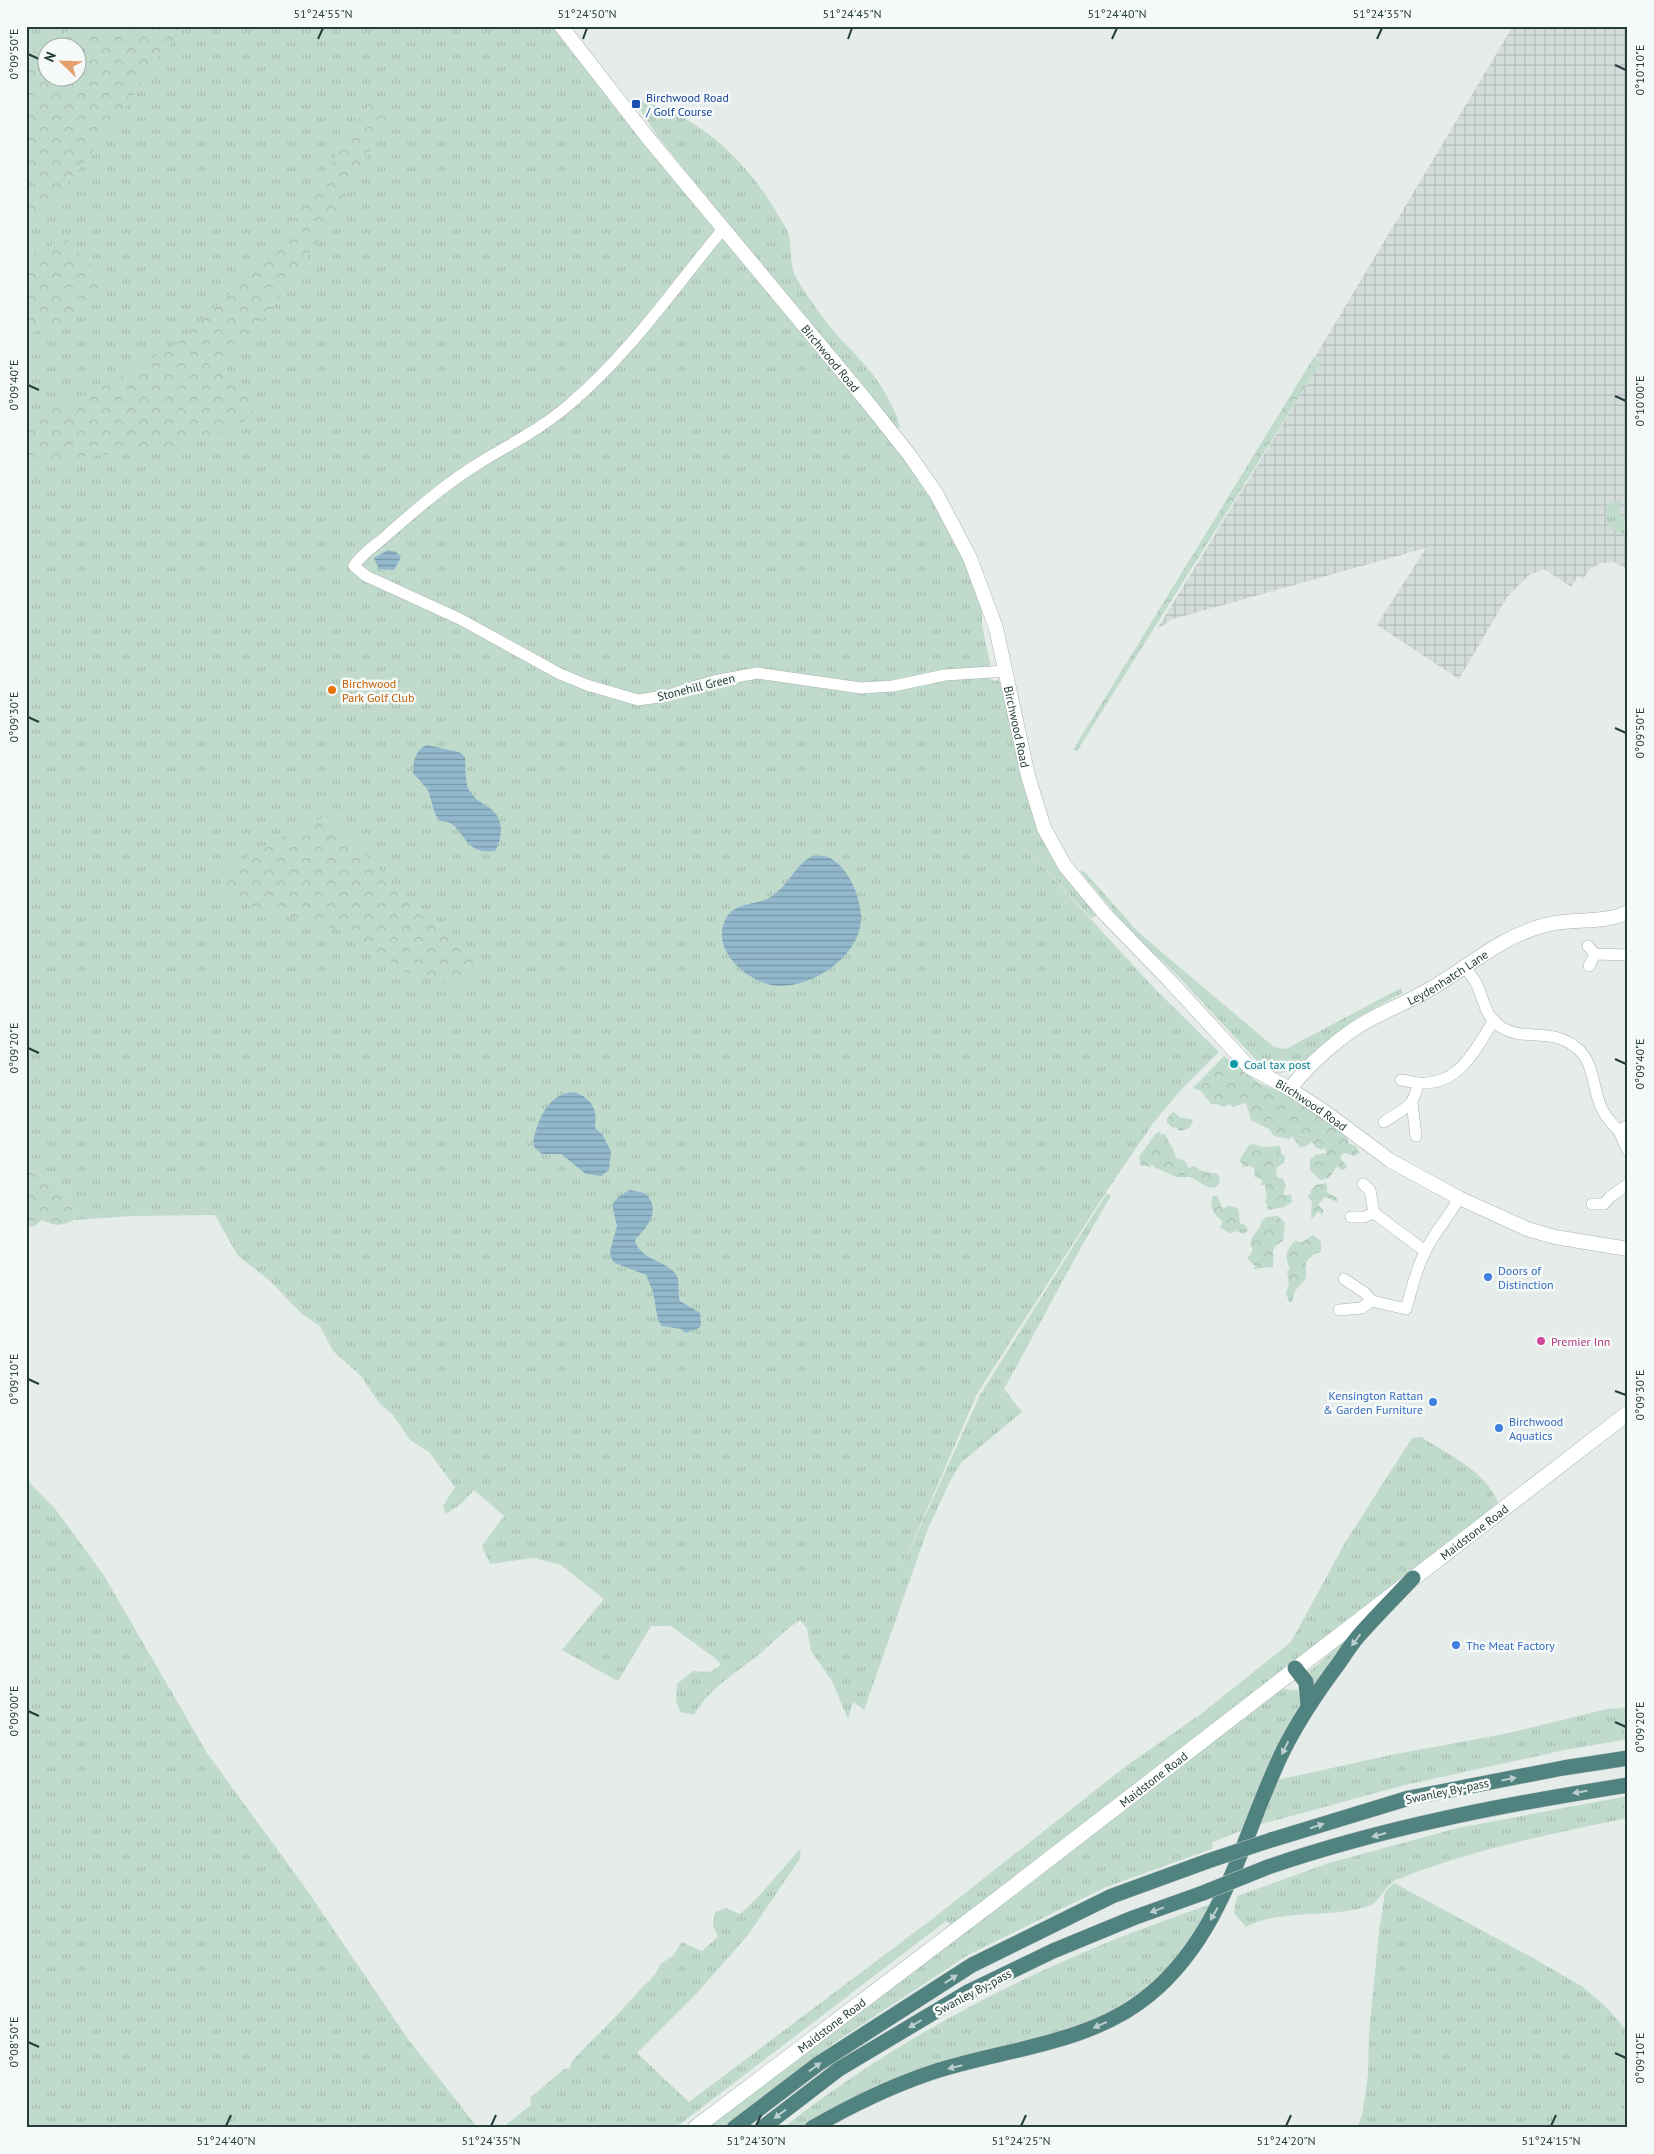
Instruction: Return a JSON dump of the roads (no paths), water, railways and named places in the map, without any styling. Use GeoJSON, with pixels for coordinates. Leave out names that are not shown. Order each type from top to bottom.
{"type":"FeatureCollection","features":[{"type":"Feature","properties":{"kind":"highway"},"geometry":{"type":"LineString","coordinates":[[812,2128],[864,2099],[931,2073],[1002,2055],[1092,2028],[1116,2018],[1149,1995],[1187,1958],[1217,1910],[1282,1752],[1308,1705],[1360,1633],[1413,1578]]}},
{"type":"Feature","properties":{"kind":"highway"},"geometry":{"type":"LineString","coordinates":[[1295,1668],[1306,1682],[1308,1705]]}},
{"type":"Feature","properties":{"kind":"highway","name":"Swanley By-pass"},"geometry":{"type":"LineString","coordinates":[[734,2128],[818,2064],[972,1965],[1112,1896],[1270,1840],[1409,1798],[1563,1768],[1628,1758]]}},
{"type":"Feature","properties":{"kind":"highway","name":"Swanley By-pass"},"geometry":{"type":"LineString","coordinates":[[762,2128],[839,2070],[968,1992],[1053,1951],[1133,1918],[1299,1857],[1426,1823],[1568,1794],[1628,1784]]}},
{"type":"Feature","properties":{"kind":"main road","name":"Maidstone Road"},"geometry":{"type":"LineString","coordinates":[[695,2128],[992,1903],[1628,1413]]}},
{"type":"Feature","properties":{"kind":"street","name":"Birchwood Road"},"geometry":{"type":"LineString","coordinates":[[561,26],[722,229],[871,407],[911,457],[937,495],[960,536],[982,586],[996,628],[1007,671],[1028,776],[1044,828],[1065,866],[1104,913],[1170,980],[1236,1055],[1256,1072],[1325,1112],[1391,1161],[1459,1198],[1527,1229],[1628,1249]]}},
{"type":"Feature","properties":{"kind":"street","name":"Stonehill Green"},"geometry":{"type":"LineString","coordinates":[[722,229],[669,298],[602,372],[571,403],[528,433],[474,466],[428,499],[378,544],[358,559],[354,566],[366,576],[460,619],[553,671],[586,685],[638,700],[665,696],[714,681],[757,673],[861,688],[893,686],[945,675],[1007,671]]}},
{"type":"Feature","properties":{"kind":"street","name":"Leydenhatch Lane"},"geometry":{"type":"LineString","coordinates":[[1290,1090],[1299,1076],[1343,1038],[1368,1021],[1443,982],[1463,966],[1512,937],[1544,925],[1599,919],[1628,912]]}},
{"type":"Feature","properties":{"kind":"street"},"geometry":{"type":"LineString","coordinates":[[1589,966],[1592,950],[1628,955]]}},
{"type":"Feature","properties":{"kind":"street"},"geometry":{"type":"LineString","coordinates":[[1463,966],[1476,983],[1487,1012],[1500,1027],[1510,1031],[1559,1037],[1567,1040],[1581,1052],[1590,1071],[1601,1106],[1623,1128],[1628,1151]]}},
{"type":"Feature","properties":{"kind":"street"},"geometry":{"type":"LineString","coordinates":[[1401,1080],[1418,1083],[1448,1077],[1458,1071],[1494,1020]]}},
{"type":"Feature","properties":{"kind":"street"},"geometry":{"type":"LineString","coordinates":[[1384,1122],[1412,1103],[1416,1097],[1418,1083]]}},
{"type":"Feature","properties":{"kind":"street"},"geometry":{"type":"LineString","coordinates":[[1412,1103],[1416,1136]]}},
{"type":"Feature","properties":{"kind":"street"},"geometry":{"type":"LineString","coordinates":[[1363,1184],[1370,1190],[1374,1213],[1425,1251]]}},
{"type":"Feature","properties":{"kind":"street"},"geometry":{"type":"LineString","coordinates":[[1592,1204],[1604,1204],[1610,1197],[1628,1184]]}},
{"type":"Feature","properties":{"kind":"street"},"geometry":{"type":"LineString","coordinates":[[1339,1310],[1361,1308],[1372,1302],[1406,1309],[1425,1251],[1439,1227],[1449,1217],[1459,1198]]}},
{"type":"Feature","properties":{"kind":"street"},"geometry":{"type":"LineString","coordinates":[[1351,1217],[1364,1217],[1374,1213]]}},
{"type":"Feature","properties":{"kind":"street"},"geometry":{"type":"LineString","coordinates":[[1344,1279],[1365,1293],[1372,1302]]}},
{"type":"Feature","properties":{"kind":"water"},"geometry":{"type":"Polygon","coordinates":[[[388,550],[396,552],[401,557],[394,570],[379,569],[374,558],[388,550]]]}},
{"type":"Feature","properties":{"kind":"water"},"geometry":{"type":"Polygon","coordinates":[[[427,745],[459,752],[465,757],[466,779],[470,792],[495,813],[500,823],[501,835],[495,851],[484,851],[475,848],[454,826],[448,822],[440,821],[435,814],[428,790],[413,773],[416,756],[420,749],[427,745]]]}},
{"type":"Feature","properties":{"kind":"water"},"geometry":{"type":"Polygon","coordinates":[[[812,856],[830,858],[838,863],[850,879],[858,899],[861,919],[860,928],[856,940],[849,950],[830,969],[819,976],[794,985],[770,985],[745,973],[735,963],[727,952],[722,940],[722,928],[732,911],[767,899],[778,892],[801,865],[812,856]]]}},
{"type":"Feature","properties":{"kind":"water"},"geometry":{"type":"Polygon","coordinates":[[[574,1092],[585,1098],[592,1105],[596,1116],[595,1128],[602,1134],[611,1151],[609,1170],[601,1176],[586,1174],[561,1154],[542,1154],[535,1148],[533,1142],[541,1117],[550,1103],[565,1094],[574,1092]]]}},
{"type":"Feature","properties":{"kind":"water"},"geometry":{"type":"Polygon","coordinates":[[[630,1190],[645,1193],[650,1199],[653,1212],[648,1223],[635,1240],[637,1246],[641,1251],[675,1273],[678,1279],[680,1301],[700,1313],[701,1325],[699,1328],[686,1333],[681,1329],[662,1326],[658,1320],[653,1292],[646,1275],[615,1263],[611,1258],[610,1251],[617,1226],[612,1205],[618,1197],[630,1190]]]}},
{"type":"Feature","properties":{"kind":"place","name":"Birchwood Road / Golf Course"},"geometry":{"type":"Point","coordinates":[636,104]}},
{"type":"Feature","properties":{"kind":"place","name":"Birchwood Park Golf Club"},"geometry":{"type":"Point","coordinates":[332,690]}},
{"type":"Feature","properties":{"kind":"place","name":"Coal tax post"},"geometry":{"type":"Point","coordinates":[1234,1064]}},
{"type":"Feature","properties":{"kind":"place","name":"Doors of Distinction"},"geometry":{"type":"Point","coordinates":[1488,1277]}},
{"type":"Feature","properties":{"kind":"place","name":"Premier Inn"},"geometry":{"type":"Point","coordinates":[1541,1341]}},
{"type":"Feature","properties":{"kind":"place","name":"Kensington Rattan & Garden Furniture"},"geometry":{"type":"Point","coordinates":[1433,1402]}},
{"type":"Feature","properties":{"kind":"place","name":"Birchwood Aquatics"},"geometry":{"type":"Point","coordinates":[1499,1428]}},
{"type":"Feature","properties":{"kind":"place","name":"The Meat Factory"},"geometry":{"type":"Point","coordinates":[1456,1645]}}]}
